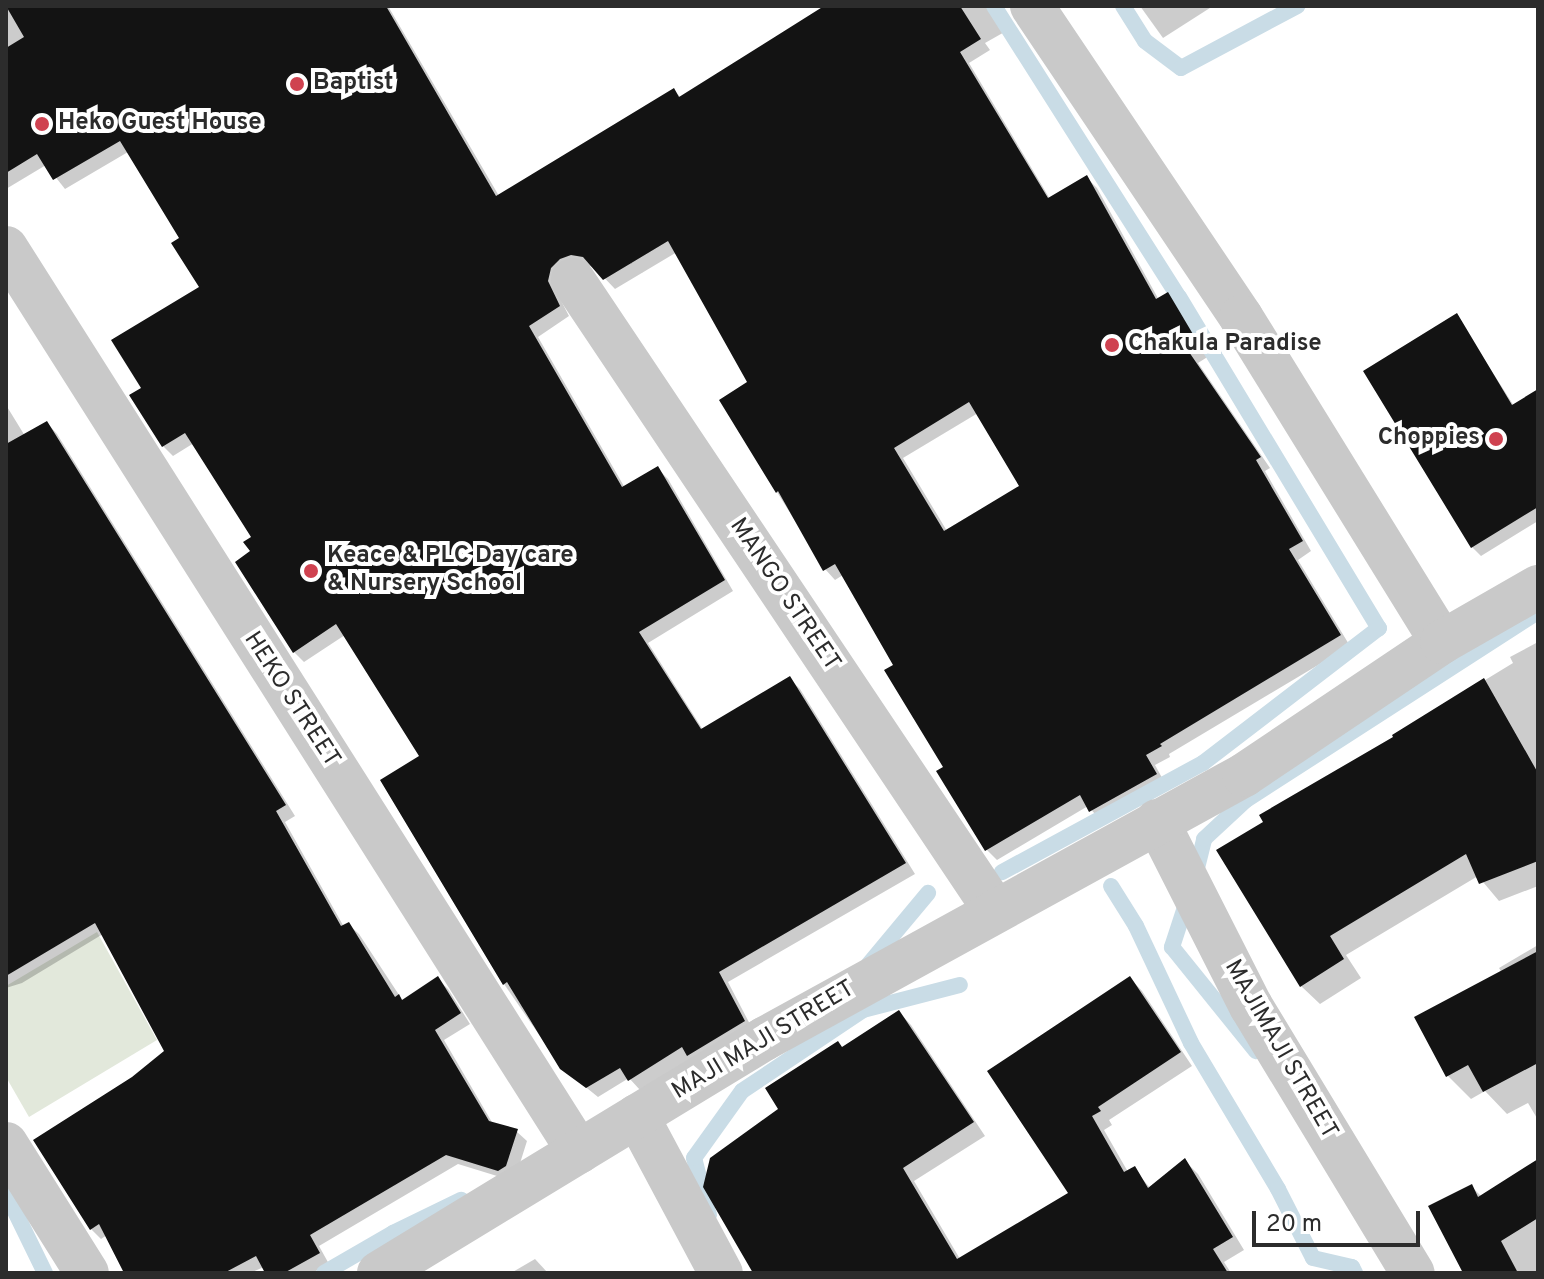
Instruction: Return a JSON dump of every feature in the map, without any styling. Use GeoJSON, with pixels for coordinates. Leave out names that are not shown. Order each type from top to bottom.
{"type":"FeatureCollection","features":[{"type":"Feature","properties":{"kind":"street"},"geometry":{"type":"LineString","coordinates":[[1032,6],[1241,317],[1442,642]]}},
{"type":"Feature","properties":{"kind":"street","name":"HEKO STREET"},"geometry":{"type":"LineString","coordinates":[[6,248],[579,1152]]}},
{"type":"Feature","properties":{"kind":"street","name":"MANGO STREET"},"geometry":{"type":"LineString","coordinates":[[573,280],[994,909]]}},
{"type":"Feature","properties":{"kind":"street","name":"MAJI MAJI STREET"},"geometry":{"type":"LineString","coordinates":[[379,1273],[764,1039],[994,909],[1244,775],[1442,642],[1538,587]]}},
{"type":"Feature","properties":{"kind":"street","name":"MAJIMAJI STREET"},"geometry":{"type":"LineString","coordinates":[[1157,821],[1251,1006],[1413,1273]]}},
{"type":"Feature","properties":{"kind":"street"},"geometry":{"type":"LineString","coordinates":[[637,1116],[721,1273]]}},
{"type":"Feature","properties":{"kind":"street"},"geometry":{"type":"LineString","coordinates":[[6,1144],[87,1273]]}},
{"type":"Feature","properties":{"kind":"shaded area"},"geometry":{"type":"Polygon","coordinates":[[[97,932],[157,1040],[29,1117],[6,1077],[6,986],[97,932]]]}},
{"type":"Feature","properties":{"kind":"building"},"geometry":{"type":"Polygon","coordinates":[[[6,6],[386,6],[496,196],[674,88],[679,97],[824,6],[960,6],[981,39],[960,52],[1048,198],[1087,175],[1156,299],[1168,292],[1200,346],[1189,352],[1261,457],[1256,460],[1303,541],[1289,549],[1341,635],[1160,744],[1162,746],[1146,755],[1157,774],[1089,812],[1080,795],[985,851],[936,771],[943,767],[884,670],[893,665],[835,564],[823,571],[778,491],[776,493],[719,400],[747,382],[668,241],[603,280],[583,257],[571,255],[560,259],[551,268],[548,281],[560,306],[529,326],[622,487],[658,466],[725,580],[639,632],[701,729],[790,676],[906,863],[719,972],[745,1021],[687,1056],[682,1047],[628,1081],[620,1068],[586,1088],[560,1069],[507,982],[503,985],[380,780],[419,756],[336,624],[293,653],[235,562],[250,551],[243,542],[251,537],[185,433],[162,447],[129,395],[141,388],[111,340],[199,287],[171,243],[179,238],[120,141],[53,180],[37,154],[6,173],[6,48],[24,37],[6,6]],[[969,402],[894,448],[944,531],[1019,486],[969,402]]]}},
{"type":"Feature","properties":{"kind":"building"},"geometry":{"type":"Polygon","coordinates":[[[1457,313],[1512,405],[1538,389],[1538,507],[1471,548],[1363,371],[1457,313]]]}},
{"type":"Feature","properties":{"kind":"building"},"geometry":{"type":"Polygon","coordinates":[[[47,421],[286,805],[276,811],[341,926],[349,922],[395,997],[399,994],[402,1000],[438,976],[461,1013],[435,1030],[489,1121],[518,1129],[506,1166],[498,1171],[446,1155],[310,1235],[320,1253],[284,1273],[265,1273],[256,1256],[224,1273],[124,1273],[99,1224],[90,1230],[33,1140],[132,1077],[164,1051],[95,923],[6,976],[6,444],[47,421]]]}},
{"type":"Feature","properties":{"kind":"building"},"geometry":{"type":"Polygon","coordinates":[[[1484,678],[1538,773],[1538,861],[1479,884],[1466,854],[1330,936],[1344,959],[1300,987],[1216,850],[1263,822],[1259,815],[1393,737],[1484,678]]]}},
{"type":"Feature","properties":{"kind":"building"},"geometry":{"type":"Polygon","coordinates":[[[1538,951],[1538,1063],[1483,1092],[1468,1065],[1446,1077],[1414,1017],[1538,951]]]}},
{"type":"Feature","properties":{"kind":"building"},"geometry":{"type":"Polygon","coordinates":[[[1130,976],[1181,1052],[1098,1107],[1101,1111],[1092,1116],[1124,1172],[1135,1166],[1148,1188],[1185,1158],[1233,1237],[1213,1249],[1228,1273],[753,1273],[703,1187],[710,1158],[778,1109],[765,1088],[838,1041],[842,1047],[899,1010],[974,1122],[903,1168],[957,1259],[1068,1193],[987,1071],[1130,976]]]}},
{"type":"Feature","properties":{"kind":"building"},"geometry":{"type":"Polygon","coordinates":[[[1538,1159],[1538,1218],[1501,1241],[1518,1273],[1463,1273],[1428,1206],[1472,1184],[1478,1197],[1538,1159]]]}},
{"type":"Feature","properties":{"kind":"waterway"},"geometry":{"type":"LineString","coordinates":[[994,6],[1179,297],[1379,628],[1203,763],[1002,872]]}},
{"type":"Feature","properties":{"kind":"waterway"},"geometry":{"type":"LineString","coordinates":[[1123,6],[1145,41],[1181,68],[1297,6]]}},
{"type":"Feature","properties":{"kind":"waterway"},"geometry":{"type":"LineString","coordinates":[[1195,876],[1204,839],[1246,800],[1538,612]]}},
{"type":"Feature","properties":{"kind":"waterway"},"geometry":{"type":"LineString","coordinates":[[1111,886],[1136,926],[1191,1043],[1278,1189],[1313,1258],[1352,1267],[1355,1273]]}},
{"type":"Feature","properties":{"kind":"waterway"},"geometry":{"type":"LineString","coordinates":[[868,965],[928,893]]}},
{"type":"Feature","properties":{"kind":"waterway"},"geometry":{"type":"LineString","coordinates":[[1188,898],[1172,947],[1256,1051]]}},
{"type":"Feature","properties":{"kind":"waterway"},"geometry":{"type":"LineString","coordinates":[[709,1215],[694,1158],[742,1091],[863,1010],[960,985]]}},
{"type":"Feature","properties":{"kind":"waterway"},"geometry":{"type":"LineString","coordinates":[[6,1193],[45,1273]]}},
{"type":"Feature","properties":{"kind":"waterway"},"geometry":{"type":"LineString","coordinates":[[324,1273],[393,1233],[461,1200]]}},
{"type":"Feature","properties":{"kind":"place","name":"Baptist"},"geometry":{"type":"Point","coordinates":[297,84]}},
{"type":"Feature","properties":{"kind":"place","name":"Heko Guest House"},"geometry":{"type":"Point","coordinates":[42,124]}},
{"type":"Feature","properties":{"kind":"place","name":"Chakula Paradise"},"geometry":{"type":"Point","coordinates":[1112,345]}},
{"type":"Feature","properties":{"kind":"place","name":"Choppies"},"geometry":{"type":"Point","coordinates":[1496,439]}},
{"type":"Feature","properties":{"kind":"place","name":"Keace & PLC Day care & Nursery School"},"geometry":{"type":"Point","coordinates":[311,571]}}]}
